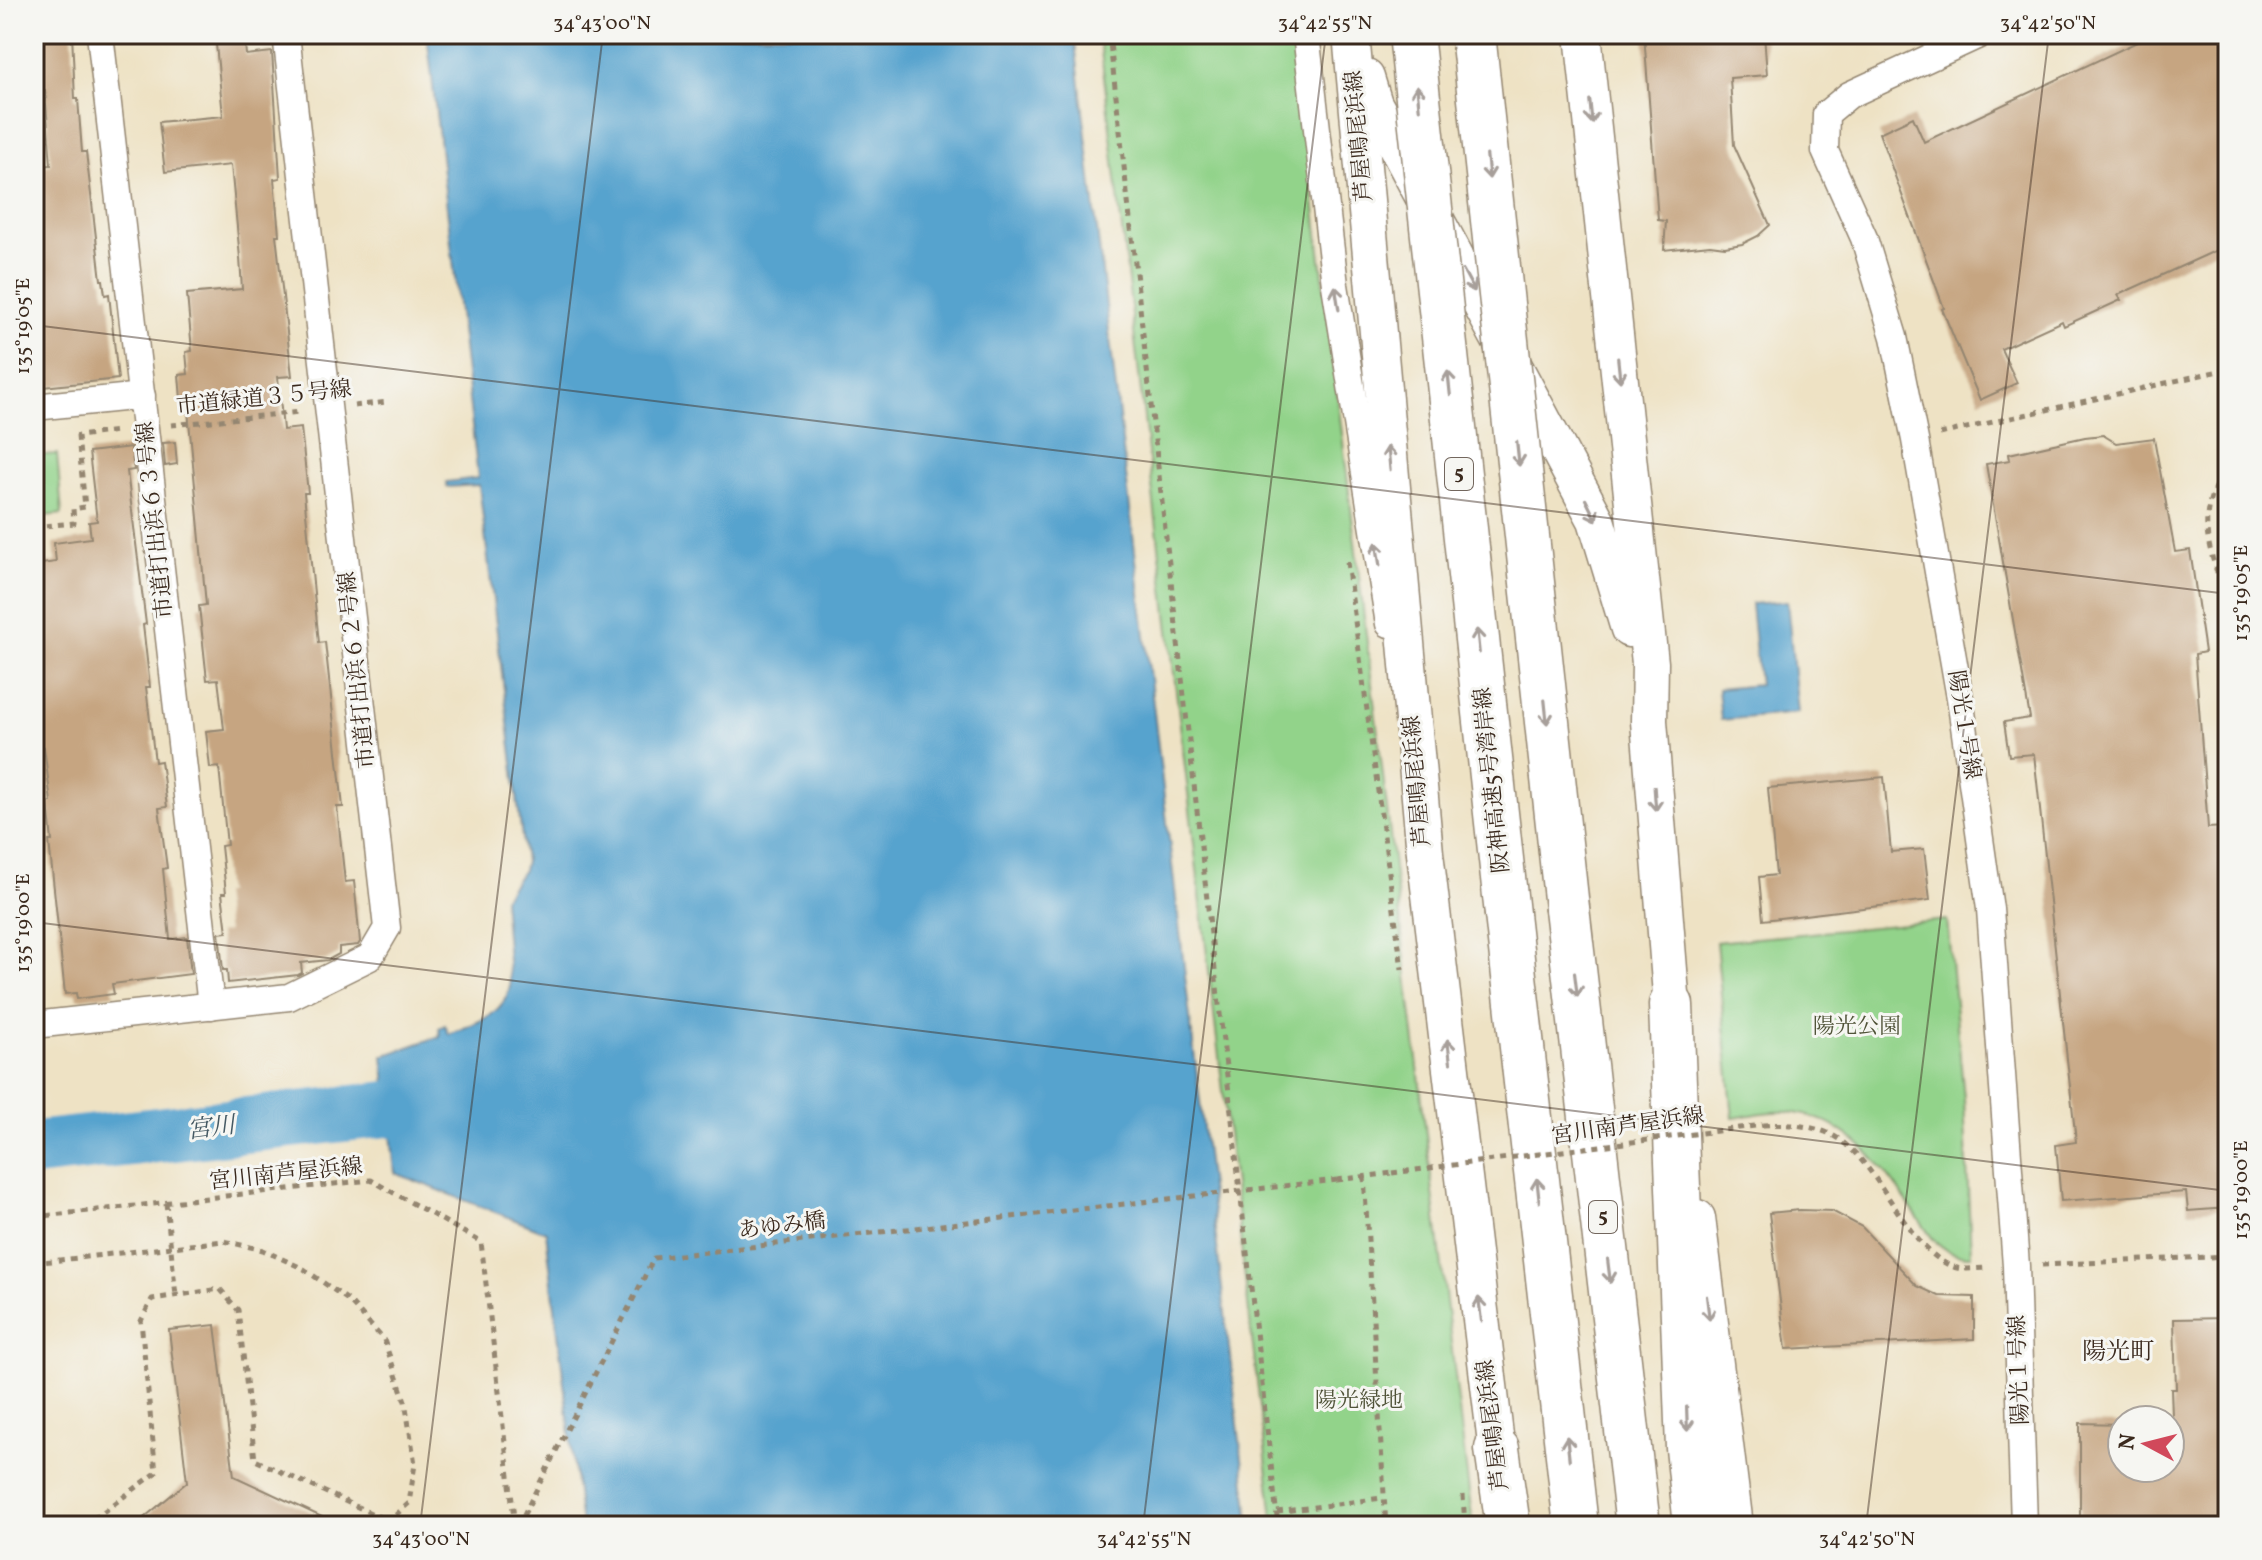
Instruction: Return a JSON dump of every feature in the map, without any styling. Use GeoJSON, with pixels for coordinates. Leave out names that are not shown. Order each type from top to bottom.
{"type":"FeatureCollection","features":[{"type":"Feature","properties":{"kind":"highway","name":"阪神高速5号湾岸線"},"geometry":{"type":"LineString","coordinates":[[1411,34],[1576,1526]]}},
{"type":"Feature","properties":{"kind":"highway","name":"5"},"geometry":{"type":"LineString","coordinates":[[1473,34],[1638,1526]]}},
{"type":"Feature","properties":{"kind":"highway"},"geometry":{"type":"LineString","coordinates":[[1671,1005],[1688,1448],[1696,1526]]}},
{"type":"Feature","properties":{"kind":"highway"},"geometry":{"type":"LineString","coordinates":[[1497,1449],[1507,1526]]}},
{"type":"Feature","properties":{"kind":"main road","name":"芦屋鳴尾浜線"},"geometry":{"type":"LineString","coordinates":[[1351,34],[1425,853],[1497,1449]]}},
{"type":"Feature","properties":{"kind":"main road","name":"芦屋鳴尾浜線"},"geometry":{"type":"LineString","coordinates":[[1351,34],[1374,104],[1596,520],[1625,614],[1649,721]]}},
{"type":"Feature","properties":{"kind":"main road","name":"芦屋鳴尾浜線"},"geometry":{"type":"LineString","coordinates":[[1583,34],[1650,663],[1649,721],[1671,1005],[1735,1526]]}},
{"type":"Feature","properties":{"kind":"street","name":"市道打出浜６３号線"},"geometry":{"type":"LineString","coordinates":[[100,34],[211,1006]]}},
{"type":"Feature","properties":{"kind":"street","name":"市道打出浜６２号線"},"geometry":{"type":"LineString","coordinates":[[34,1025],[289,997],[370,957],[387,928],[286,34]]}},
{"type":"Feature","properties":{"kind":"street"},"geometry":{"type":"LineString","coordinates":[[1306,34],[1335,285],[1425,853]]}},
{"type":"Feature","properties":{"kind":"street","name":"陽光１号線"},"geometry":{"type":"LineString","coordinates":[[1981,34],[1849,95],[1826,114],[1825,151],[1864,238],[1894,337],[1960,698],[1990,909],[2016,1266],[2024,1526]]}},
{"type":"Feature","properties":{"kind":"street"},"geometry":{"type":"LineString","coordinates":[[34,407],[142,396]]}},
{"type":"Feature","properties":{"kind":"path"},"geometry":{"type":"LineString","coordinates":[[1109,34],[1278,1526]]}},
{"type":"Feature","properties":{"kind":"path"},"geometry":{"type":"LineString","coordinates":[[1915,440],[2228,369]]}},
{"type":"Feature","properties":{"kind":"path","name":"市道緑道３５号線"},"geometry":{"type":"LineString","coordinates":[[34,527],[74,523],[73,509],[85,507],[78,436],[387,402]]}},
{"type":"Feature","properties":{"kind":"path"},"geometry":{"type":"LineString","coordinates":[[2228,465],[2210,496],[2205,531],[2228,604]]}},
{"type":"Feature","properties":{"kind":"path"},"geometry":{"type":"LineString","coordinates":[[1346,554],[1403,975]]}},
{"type":"Feature","properties":{"kind":"path","name":"宮川南芦屋浜線"},"geometry":{"type":"LineString","coordinates":[[1212,1194],[1763,1125],[1798,1124],[1831,1135],[1854,1152],[1934,1256],[1959,1268],[1989,1268]]}},
{"type":"Feature","properties":{"kind":"path"},"geometry":{"type":"LineString","coordinates":[[1429,1160],[1431,1176]]}},
{"type":"Feature","properties":{"kind":"path"},"geometry":{"type":"LineString","coordinates":[[1364,1176],[1386,1526]]}},
{"type":"Feature","properties":{"kind":"path","name":"宮川南芦屋浜線"},"geometry":{"type":"LineString","coordinates":[[34,1217],[371,1180],[481,1242],[516,1526]]}},
{"type":"Feature","properties":{"kind":"path","name":"あゆみ橋"},"geometry":{"type":"LineString","coordinates":[[516,1526],[654,1258],[1212,1194]]}},
{"type":"Feature","properties":{"kind":"path"},"geometry":{"type":"LineString","coordinates":[[166,1203],[176,1296]]}},
{"type":"Feature","properties":{"kind":"path"},"geometry":{"type":"LineString","coordinates":[[34,1263],[224,1241],[263,1250],[304,1269],[348,1300],[384,1340],[405,1401],[415,1464],[409,1503],[390,1520]]}},
{"type":"Feature","properties":{"kind":"path"},"geometry":{"type":"LineString","coordinates":[[2040,1265],[2228,1256]]}},
{"type":"Feature","properties":{"kind":"path"},"geometry":{"type":"LineString","coordinates":[[84,1526],[156,1473],[141,1321],[152,1299],[220,1289],[238,1310],[255,1460],[399,1526]]}},
{"type":"Feature","properties":{"kind":"path"},"geometry":{"type":"LineString","coordinates":[[1462,1481],[1465,1526]]}},
{"type":"Feature","properties":{"kind":"path"},"geometry":{"type":"LineString","coordinates":[[1277,1512],[1382,1498]]}},
{"type":"Feature","properties":{"kind":"green space","name":"陽光緑地"},"geometry":{"type":"Polygon","coordinates":[[[1099,34],[1294,34],[1473,1526],[1274,1526],[1099,34]]]}},
{"type":"Feature","properties":{"kind":"green space"},"geometry":{"type":"Polygon","coordinates":[[[57,454],[62,514],[34,517],[34,456],[57,454]]]}},
{"type":"Feature","properties":{"kind":"green space","name":"陽光公園"},"geometry":{"type":"Polygon","coordinates":[[[1947,920],[1964,1098],[1971,1256],[1950,1252],[1933,1239],[1891,1179],[1859,1144],[1840,1130],[1819,1119],[1787,1112],[1733,1118],[1716,942],[1947,920]]]}},
{"type":"Feature","properties":{"kind":"water"},"geometry":{"type":"Polygon","coordinates":[[[427,34],[1074,34],[1250,1526],[581,1526],[546,1232],[395,1173],[383,1056],[440,1036],[439,1028],[445,1025],[449,1034],[469,1026],[502,1005],[510,986],[503,898],[523,870],[525,862],[479,485],[447,487],[446,482],[478,478],[427,34]]]}},
{"type":"Feature","properties":{"kind":"water"},"geometry":{"type":"Polygon","coordinates":[[[1787,601],[1798,713],[1721,720],[1718,689],[1759,685],[1751,604],[1787,601]]]}},
{"type":"Feature","properties":{"kind":"building"},"geometry":{"type":"Polygon","coordinates":[[[34,34],[72,34],[75,99],[78,99],[82,152],[86,152],[101,280],[105,295],[109,294],[118,379],[34,388],[34,166],[51,165],[45,90],[34,91],[34,34]]]}},
{"type":"Feature","properties":{"kind":"building"},"geometry":{"type":"Polygon","coordinates":[[[215,34],[244,34],[246,55],[272,52],[280,178],[274,179],[279,235],[276,235],[292,376],[278,377],[283,430],[301,428],[308,493],[304,493],[319,643],[325,642],[343,807],[337,807],[345,882],[354,881],[360,942],[358,945],[339,947],[339,954],[328,960],[301,963],[302,973],[298,975],[228,983],[227,970],[223,970],[219,933],[227,932],[221,846],[227,845],[219,767],[210,768],[206,731],[224,729],[218,679],[207,680],[199,606],[206,605],[188,410],[182,411],[179,375],[188,374],[186,352],[192,351],[187,294],[242,289],[240,258],[231,165],[165,172],[159,122],[223,116],[215,34]]]}},
{"type":"Feature","properties":{"kind":"building"},"geometry":{"type":"Polygon","coordinates":[[[1644,34],[1764,34],[1767,75],[1730,78],[1734,145],[1770,225],[1758,236],[1742,244],[1725,247],[1710,245],[1664,250],[1666,221],[1658,220],[1644,34]]]}},
{"type":"Feature","properties":{"kind":"building"},"geometry":{"type":"Polygon","coordinates":[[[2154,34],[2228,34],[2228,245],[2118,295],[2121,300],[2064,326],[2062,321],[2001,349],[2017,383],[1980,400],[1942,309],[1879,133],[1913,117],[1924,142],[2154,34]]]}},
{"type":"Feature","properties":{"kind":"building"},"geometry":{"type":"Polygon","coordinates":[[[2103,435],[2116,443],[2154,438],[2175,552],[2190,550],[2205,652],[2195,654],[2208,828],[2225,827],[2228,872],[2228,1208],[2188,1211],[2186,1192],[2061,1201],[2056,1145],[2076,1142],[2034,754],[2009,756],[2004,722],[2030,718],[1986,464],[2010,460],[2009,454],[2103,435]]]}},
{"type":"Feature","properties":{"kind":"building"},"geometry":{"type":"Polygon","coordinates":[[[175,442],[177,464],[165,466],[163,443],[175,442]]]}},
{"type":"Feature","properties":{"kind":"building"},"geometry":{"type":"Polygon","coordinates":[[[131,447],[134,470],[127,471],[146,624],[143,625],[150,687],[146,687],[155,762],[161,761],[167,807],[159,808],[167,868],[163,869],[170,939],[187,937],[191,974],[112,984],[114,994],[77,999],[76,993],[65,994],[49,841],[52,841],[48,803],[51,802],[44,747],[37,748],[34,727],[34,565],[56,562],[54,543],[91,538],[89,522],[97,521],[89,452],[131,447]]]}},
{"type":"Feature","properties":{"kind":"building"},"geometry":{"type":"Polygon","coordinates":[[[1884,777],[1891,852],[1924,849],[1930,900],[1763,920],[1759,877],[1776,875],[1768,788],[1884,777]]]}},
{"type":"Feature","properties":{"kind":"building"},"geometry":{"type":"Polygon","coordinates":[[[1832,1211],[1862,1227],[1917,1286],[1939,1296],[1974,1297],[1974,1339],[1786,1349],[1769,1213],[1832,1211]]]}},
{"type":"Feature","properties":{"kind":"building"},"geometry":{"type":"Polygon","coordinates":[[[2228,1318],[2228,1526],[2080,1526],[2080,1423],[2106,1424],[2106,1484],[2186,1484],[2186,1404],[2172,1404],[2171,1389],[2176,1389],[2174,1319],[2228,1318]]]}},
{"type":"Feature","properties":{"kind":"building"},"geometry":{"type":"Polygon","coordinates":[[[215,1325],[234,1476],[341,1526],[229,1526],[216,1520],[208,1526],[134,1526],[187,1482],[169,1330],[215,1325]]]}},
{"type":"Feature","properties":{"kind":"waterway","name":"宮川"},"geometry":{"type":"LineString","coordinates":[[34,1149],[388,1109]]}},
{"type":"Feature","properties":{"kind":"district","name":"陽光町"},"geometry":{"type":"Point","coordinates":[2118,1353]}}]}
